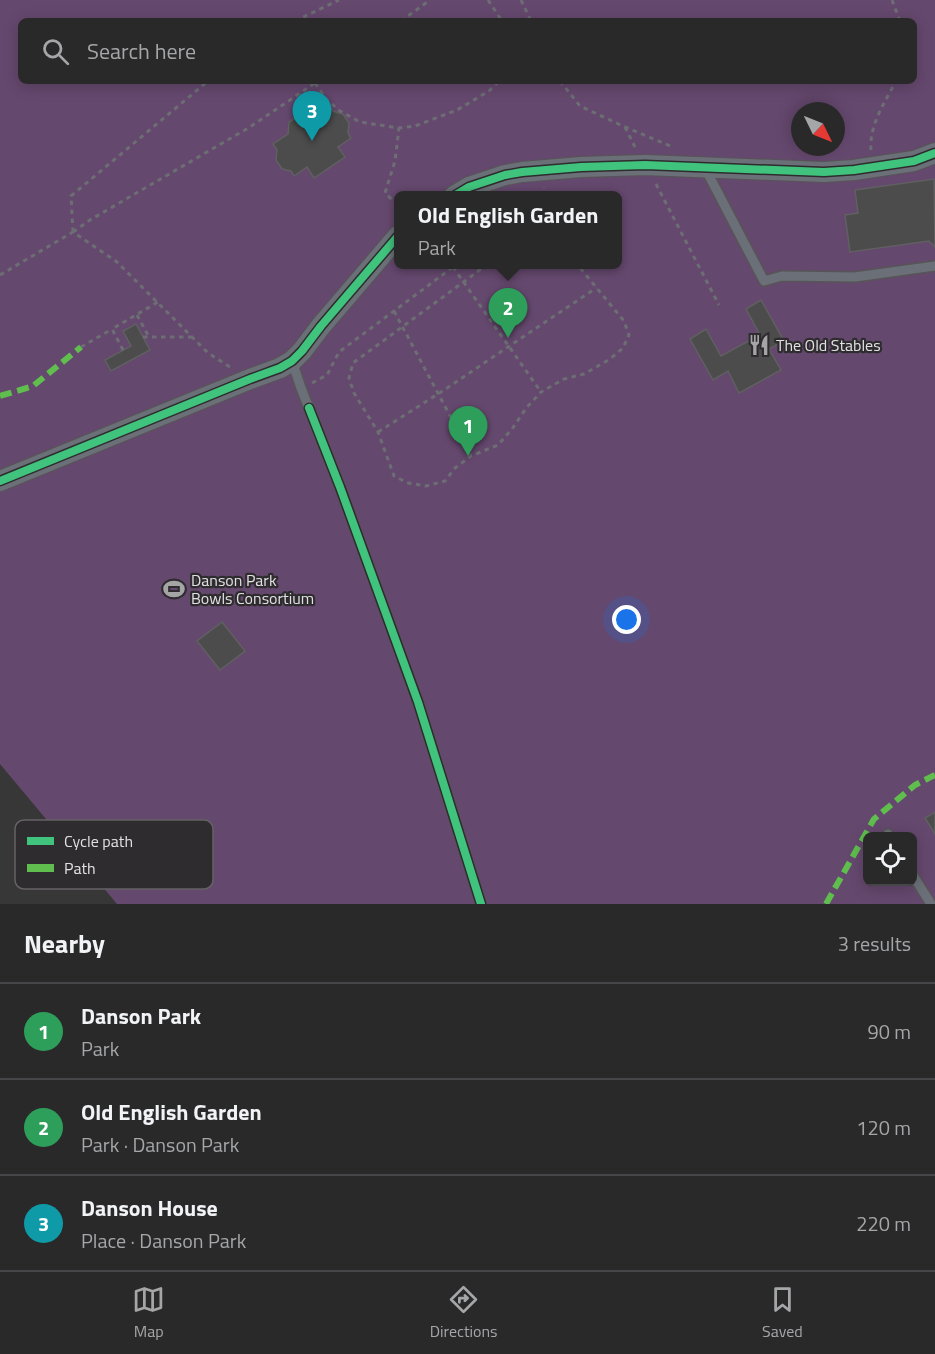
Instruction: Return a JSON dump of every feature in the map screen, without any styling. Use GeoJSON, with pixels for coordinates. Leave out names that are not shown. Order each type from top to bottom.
{"type":"FeatureCollection","features":[{"type":"Feature","properties":{"kind":"street"},"geometry":{"type":"LineString","coordinates":[[463,191],[506,175],[581,167],[645,165],[824,172],[915,161],[935,153]]}},
{"type":"Feature","properties":{"kind":"street"},"geometry":{"type":"LineString","coordinates":[[0,481],[280,368],[292,361],[394,242]]}},
{"type":"Feature","properties":{"kind":"lane"},"geometry":{"type":"LineString","coordinates":[[705,168],[764,281],[782,276],[855,277],[935,266]]}},
{"type":"Feature","properties":{"kind":"lane"},"geometry":{"type":"LineString","coordinates":[[292,361],[418,702],[481,904]]}},
{"type":"Feature","properties":{"kind":"lane"},"geometry":{"type":"LineString","coordinates":[[917,882],[931,904]]}},
{"type":"Feature","properties":{"kind":"path"},"geometry":{"type":"LineString","coordinates":[[301,18],[339,0]]}},
{"type":"Feature","properties":{"kind":"path"},"geometry":{"type":"LineString","coordinates":[[405,18],[430,0]]}},
{"type":"Feature","properties":{"kind":"path"},"geometry":{"type":"LineString","coordinates":[[488,0],[500,18]]}},
{"type":"Feature","properties":{"kind":"path"},"geometry":{"type":"LineString","coordinates":[[521,0],[530,18]]}},
{"type":"Feature","properties":{"kind":"path"},"geometry":{"type":"LineString","coordinates":[[892,0],[899,18]]}},
{"type":"Feature","properties":{"kind":"path"},"geometry":{"type":"LineString","coordinates":[[73,232],[71,196],[204,84]]}},
{"type":"Feature","properties":{"kind":"path"},"geometry":{"type":"LineString","coordinates":[[0,275],[250,127],[314,84]]}},
{"type":"Feature","properties":{"kind":"path"},"geometry":{"type":"LineString","coordinates":[[318,84],[327,100],[340,111],[360,122],[399,128],[415,126],[458,110],[489,91],[496,84]]}},
{"type":"Feature","properties":{"kind":"path"},"geometry":{"type":"LineString","coordinates":[[562,84],[580,106],[680,151]]}},
{"type":"Feature","properties":{"kind":"path"},"geometry":{"type":"LineString","coordinates":[[875,167],[871,147],[872,131],[894,84]]}},
{"type":"Feature","properties":{"kind":"path"},"geometry":{"type":"LineString","coordinates":[[625,127],[719,306]]}},
{"type":"Feature","properties":{"kind":"path"},"geometry":{"type":"LineString","coordinates":[[394,201],[385,193],[396,161],[399,128]]}},
{"type":"Feature","properties":{"kind":"path"},"geometry":{"type":"LineString","coordinates":[[73,232],[117,262],[208,353],[250,379]]}},
{"type":"Feature","properties":{"kind":"path"},"geometry":{"type":"LineString","coordinates":[[301,388],[327,375],[339,352],[451,269]]}},
{"type":"Feature","properties":{"kind":"path"},"geometry":{"type":"LineString","coordinates":[[457,269],[541,392]]}},
{"type":"Feature","properties":{"kind":"path"},"geometry":{"type":"LineString","coordinates":[[481,269],[353,363],[349,378],[354,393],[378,432],[394,476],[408,483],[426,486],[445,481],[455,468],[471,456],[498,445],[541,392],[564,379],[584,374],[610,359],[623,348],[629,335],[624,321],[582,269]]}},
{"type":"Feature","properties":{"kind":"path"},"geometry":{"type":"LineString","coordinates":[[378,432],[510,347],[596,288]]}},
{"type":"Feature","properties":{"kind":"path"},"geometry":{"type":"LineString","coordinates":[[81,347],[158,302]]}},
{"type":"Feature","properties":{"kind":"path"},"geometry":{"type":"LineString","coordinates":[[394,311],[471,456]]}},
{"type":"Feature","properties":{"kind":"path"},"geometry":{"type":"LineString","coordinates":[[137,315],[149,337]]}},
{"type":"Feature","properties":{"kind":"path"},"geometry":{"type":"LineString","coordinates":[[112,329],[123,350]]}},
{"type":"Feature","properties":{"kind":"path"},"geometry":{"type":"LineString","coordinates":[[143,337],[192,337]]}},
{"type":"Feature","properties":{"kind":"shaded area"},"geometry":{"type":"Polygon","coordinates":[[[0,0],[935,0],[935,904],[117,904],[104,889],[213,889],[213,820],[47,820],[0,764],[0,0]]]}},
{"type":"Feature","properties":{"kind":"building"},"geometry":{"type":"Polygon","coordinates":[[[329,105],[333,111],[343,114],[349,123],[348,133],[351,138],[338,147],[345,157],[314,178],[307,167],[294,176],[291,171],[282,169],[276,160],[277,150],[273,144],[288,134],[289,122],[303,113],[313,116],[329,105]]]}},
{"type":"Feature","properties":{"kind":"building"},"geometry":{"type":"Polygon","coordinates":[[[934,179],[935,247],[929,241],[850,252],[845,215],[858,213],[855,190],[934,179]]]}},
{"type":"Feature","properties":{"kind":"building","name":"The Old Stables"},"geometry":{"type":"Polygon","coordinates":[[[761,300],[784,341],[769,349],[781,370],[739,393],[728,371],[713,380],[690,339],[706,329],[721,356],[760,335],[746,309],[761,300]]]}},
{"type":"Feature","properties":{"kind":"building"},"geometry":{"type":"Polygon","coordinates":[[[136,324],[150,350],[111,371],[105,360],[131,346],[123,331],[136,324]]]}},
{"type":"Feature","properties":{"kind":"building"},"geometry":{"type":"Polygon","coordinates":[[[222,622],[245,651],[220,670],[197,641],[222,622]]]}},
{"type":"Feature","properties":{"kind":"building"},"geometry":{"type":"Polygon","coordinates":[[[935,812],[935,834],[925,818],[935,812]]]}},
{"type":"Feature","properties":{"kind":"marked path"},"geometry":{"type":"LineString","coordinates":[[0,396],[33,386],[81,347]]}},
{"type":"Feature","properties":{"kind":"marked path"},"geometry":{"type":"LineString","coordinates":[[826,904],[874,819],[915,785],[935,775]]}},
{"type":"Feature","properties":{"kind":"cycle path"},"geometry":{"type":"LineString","coordinates":[[462,191],[505,175],[581,167],[645,165],[824,172],[914,161],[935,153]]}},
{"type":"Feature","properties":{"kind":"cycle path"},"geometry":{"type":"LineString","coordinates":[[0,481],[280,368],[292,361],[394,241]]}},
{"type":"Feature","properties":{"kind":"cycle path"},"geometry":{"type":"LineString","coordinates":[[309,408],[418,702],[481,904]]}},
{"type":"Feature","properties":{"kind":"place","name":"Danson House"},"geometry":{"type":"Point","coordinates":[312,141]}},
{"type":"Feature","properties":{"kind":"place","name":"Old English Garden"},"geometry":{"type":"Point","coordinates":[508,338]}},
{"type":"Feature","properties":{"kind":"place","name":"The Old Stables"},"geometry":{"type":"Point","coordinates":[759,345]}},
{"type":"Feature","properties":{"kind":"place","name":"Danson Park"},"geometry":{"type":"Point","coordinates":[468,456]}},
{"type":"Feature","properties":{"kind":"place","name":"Danson Park Bowls Consortium"},"geometry":{"type":"Point","coordinates":[174,589]}}]}
